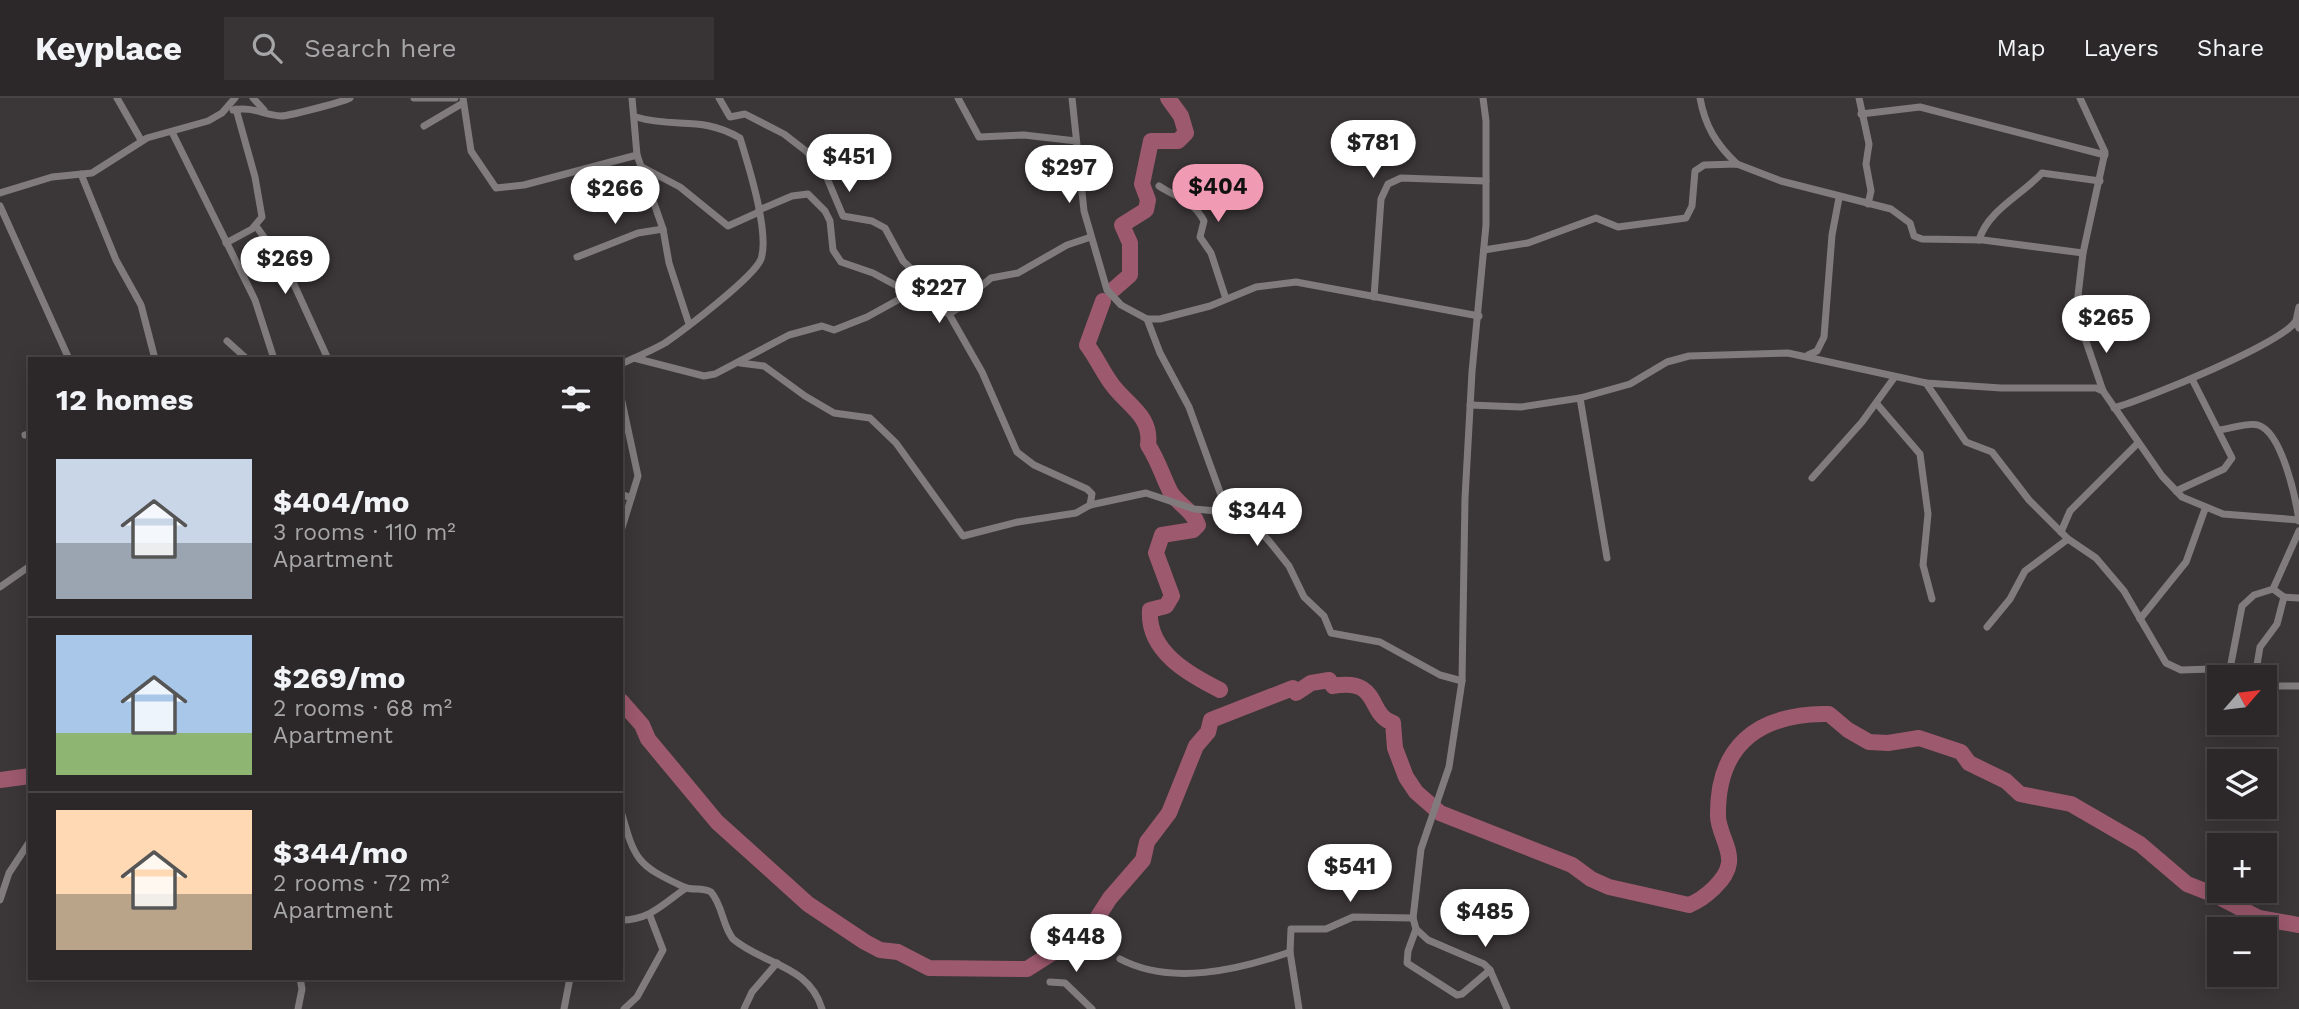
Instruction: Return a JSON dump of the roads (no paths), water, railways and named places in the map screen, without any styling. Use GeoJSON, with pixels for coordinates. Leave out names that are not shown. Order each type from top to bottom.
{"type":"FeatureCollection","features":[{"type":"Feature","properties":{"kind":"street"},"geometry":{"type":"LineString","coordinates":[[117,98],[141,140]]}},
{"type":"Feature","properties":{"kind":"street"},"geometry":{"type":"LineString","coordinates":[[222,113],[235,98]]}},
{"type":"Feature","properties":{"kind":"street"},"geometry":{"type":"LineString","coordinates":[[253,98],[266,113]]}},
{"type":"Feature","properties":{"kind":"street"},"geometry":{"type":"LineString","coordinates":[[0,192],[52,177],[92,173],[141,140],[208,121],[236,109],[252,107],[284,116],[311,107],[335,106],[349,98]]}},
{"type":"Feature","properties":{"kind":"street"},"geometry":{"type":"LineString","coordinates":[[414,98],[455,98]]}},
{"type":"Feature","properties":{"kind":"street"},"geometry":{"type":"LineString","coordinates":[[632,98],[636,117],[637,155],[663,229],[668,262],[689,324]]}},
{"type":"Feature","properties":{"kind":"street"},"geometry":{"type":"LineString","coordinates":[[719,98],[730,117],[745,114],[783,134],[806,151],[824,172],[843,216],[872,221],[885,228],[897,245],[903,261],[927,284],[971,300]]}},
{"type":"Feature","properties":{"kind":"street"},"geometry":{"type":"LineString","coordinates":[[958,98],[979,137],[1024,135],[1076,141]]}},
{"type":"Feature","properties":{"kind":"street"},"geometry":{"type":"LineString","coordinates":[[1072,98],[1078,174],[1091,237],[1111,297],[1147,319],[1160,354],[1189,407],[1228,512]]}},
{"type":"Feature","properties":{"kind":"street"},"geometry":{"type":"LineString","coordinates":[[1483,98],[1486,181],[1484,250],[1470,405],[1465,498],[1462,681],[1449,767],[1421,849],[1413,918],[1416,929],[1428,940],[1472,958],[1490,970],[1507,1009]]}},
{"type":"Feature","properties":{"kind":"street"},"geometry":{"type":"LineString","coordinates":[[1699,98],[1704,122],[1721,149],[1737,164],[1781,181],[1901,215],[1910,223],[1914,236],[1922,239],[1979,240],[2083,253]]}},
{"type":"Feature","properties":{"kind":"street"},"geometry":{"type":"LineString","coordinates":[[1859,98],[1869,144],[1866,164],[1871,191],[1868,204]]}},
{"type":"Feature","properties":{"kind":"street"},"geometry":{"type":"LineString","coordinates":[[1931,98],[1931,109]]}},
{"type":"Feature","properties":{"kind":"street"},"geometry":{"type":"LineString","coordinates":[[2080,98],[2100,135],[2105,155],[2083,253],[2078,318],[2103,391],[2138,443],[2176,491],[2205,509],[2232,515],[2299,520],[2286,466],[2264,430],[2255,424],[2219,430]]}},
{"type":"Feature","properties":{"kind":"street"},"geometry":{"type":"LineString","coordinates":[[424,126],[463,100],[471,151],[496,188],[524,185],[637,155]]}},
{"type":"Feature","properties":{"kind":"street"},"geometry":{"type":"LineString","coordinates":[[1861,114],[1900,107],[1931,109],[2105,155]]}},
{"type":"Feature","properties":{"kind":"street"},"geometry":{"type":"LineString","coordinates":[[226,243],[256,226],[262,216],[255,177],[236,109]]}},
{"type":"Feature","properties":{"kind":"street"},"geometry":{"type":"LineString","coordinates":[[623,363],[664,343],[689,324],[754,271],[763,251],[759,211],[740,138],[712,125],[655,123],[636,117]]}},
{"type":"Feature","properties":{"kind":"street"},"geometry":{"type":"LineString","coordinates":[[172,132],[255,300],[273,357]]}},
{"type":"Feature","properties":{"kind":"street"},"geometry":{"type":"LineString","coordinates":[[1484,250],[1528,243],[1596,218],[1618,227],[1686,218],[1692,206],[1695,171],[1704,165],[1737,164]]}},
{"type":"Feature","properties":{"kind":"street"},"geometry":{"type":"LineString","coordinates":[[642,167],[680,187],[727,226],[792,195],[808,194],[825,211],[834,250],[841,262],[873,273],[949,314],[982,372],[1013,447],[1034,465],[1087,489],[1092,494],[1090,505]]}},
{"type":"Feature","properties":{"kind":"street"},"geometry":{"type":"LineString","coordinates":[[1979,240],[1986,221],[2027,190],[2042,173],[2101,181]]}},
{"type":"Feature","properties":{"kind":"street"},"geometry":{"type":"LineString","coordinates":[[81,174],[116,260],[141,305],[154,357]]}},
{"type":"Feature","properties":{"kind":"street"},"geometry":{"type":"LineString","coordinates":[[1374,297],[1381,199],[1388,184],[1401,178],[1486,181]]}},
{"type":"Feature","properties":{"kind":"street"},"geometry":{"type":"LineString","coordinates":[[1159,186],[1185,199],[1201,214],[1204,221],[1200,236],[1211,253],[1226,299]]}},
{"type":"Feature","properties":{"kind":"street"},"geometry":{"type":"LineString","coordinates":[[1808,355],[1817,351],[1824,337],[1832,235],[1839,198]]}},
{"type":"Feature","properties":{"kind":"street"},"geometry":{"type":"LineString","coordinates":[[0,206],[68,357]]}},
{"type":"Feature","properties":{"kind":"street"},"geometry":{"type":"LineString","coordinates":[[256,226],[287,269],[327,357]]}},
{"type":"Feature","properties":{"kind":"street"},"geometry":{"type":"LineString","coordinates":[[577,257],[638,233],[663,229]]}},
{"type":"Feature","properties":{"kind":"street"},"geometry":{"type":"LineString","coordinates":[[949,314],[971,300],[991,278],[1018,273],[1067,245],[1091,237]]}},
{"type":"Feature","properties":{"kind":"street"},"geometry":{"type":"LineString","coordinates":[[1147,319],[1172,315],[1256,287],[1296,282],[1479,316]]}},
{"type":"Feature","properties":{"kind":"street"},"geometry":{"type":"LineString","coordinates":[[634,358],[704,376],[740,363],[789,335],[822,326],[834,330],[912,294],[919,286],[927,284]]}},
{"type":"Feature","properties":{"kind":"street"},"geometry":{"type":"LineString","coordinates":[[2114,408],[2192,379],[2287,333],[2297,325],[2299,307]]}},
{"type":"Feature","properties":{"kind":"street"},"geometry":{"type":"LineString","coordinates":[[227,341],[245,357]]}},
{"type":"Feature","properties":{"kind":"street"},"geometry":{"type":"LineString","coordinates":[[1470,405],[1521,407],[1580,398],[1630,384],[1667,362],[1689,356],[1808,355],[1895,379],[1926,383],[2103,391]]}},
{"type":"Feature","properties":{"kind":"street"},"geometry":{"type":"LineString","coordinates":[[740,363],[764,366],[834,413],[863,416],[884,429],[962,536],[1018,522],[1076,513],[1090,505],[1146,493],[1194,509],[1228,512],[1255,526],[1269,541],[1289,566],[1304,597],[1324,616],[1331,633],[1380,642],[1440,676],[1462,681]]}},
{"type":"Feature","properties":{"kind":"street"},"geometry":{"type":"LineString","coordinates":[[2082,388],[2099,375]]}},
{"type":"Feature","properties":{"kind":"street"},"geometry":{"type":"LineString","coordinates":[[1812,478],[1877,404],[1895,379]]}},
{"type":"Feature","properties":{"kind":"street"},"geometry":{"type":"LineString","coordinates":[[2176,491],[2231,464],[2232,458],[2192,379]]}},
{"type":"Feature","properties":{"kind":"street"},"geometry":{"type":"LineString","coordinates":[[1926,383],[1966,442],[1992,452],[2029,500],[2068,539],[2096,558],[2124,591],[2170,666],[2180,670],[2207,669]]}},
{"type":"Feature","properties":{"kind":"street"},"geometry":{"type":"LineString","coordinates":[[1580,398],[1607,558]]}},
{"type":"Feature","properties":{"kind":"street"},"geometry":{"type":"LineString","coordinates":[[1877,404],[1920,454],[1928,514],[1923,565],[1932,599]]}},
{"type":"Feature","properties":{"kind":"street"},"geometry":{"type":"LineString","coordinates":[[623,415],[637,464],[637,485],[623,524]]}},
{"type":"Feature","properties":{"kind":"street"},"geometry":{"type":"LineString","coordinates":[[2061,532],[2070,512],[2138,443]]}},
{"type":"Feature","properties":{"kind":"street"},"geometry":{"type":"LineString","coordinates":[[623,495],[631,498]]}},
{"type":"Feature","properties":{"kind":"street"},"geometry":{"type":"LineString","coordinates":[[2140,619],[2186,562],[2205,509]]}},
{"type":"Feature","properties":{"kind":"street"},"geometry":{"type":"LineString","coordinates":[[2231,665],[2242,606],[2254,595],[2273,589],[2299,531]]}},
{"type":"Feature","properties":{"kind":"street"},"geometry":{"type":"LineString","coordinates":[[1987,628],[2010,599],[2025,571],[2068,539]]}},
{"type":"Feature","properties":{"kind":"street"},"geometry":{"type":"LineString","coordinates":[[0,587],[28,567]]}},
{"type":"Feature","properties":{"kind":"street"},"geometry":{"type":"LineString","coordinates":[[2273,589],[2284,597],[2299,598]]}},
{"type":"Feature","properties":{"kind":"street"},"geometry":{"type":"LineString","coordinates":[[2257,665],[2260,647],[2277,624],[2284,597]]}},
{"type":"Feature","properties":{"kind":"street"},"geometry":{"type":"LineString","coordinates":[[2277,686],[2299,686]]}},
{"type":"Feature","properties":{"kind":"street"},"geometry":{"type":"LineString","coordinates":[[623,817],[635,856],[647,869],[686,888],[711,892],[718,900],[727,930],[733,939],[804,978],[818,996],[822,1009]]}},
{"type":"Feature","properties":{"kind":"street"},"geometry":{"type":"LineString","coordinates":[[0,900],[9,873],[28,844]]}},
{"type":"Feature","properties":{"kind":"street"},"geometry":{"type":"LineString","coordinates":[[623,920],[650,916],[686,888]]}},
{"type":"Feature","properties":{"kind":"street"},"geometry":{"type":"LineString","coordinates":[[624,1009],[641,991],[663,950],[650,916]]}},
{"type":"Feature","properties":{"kind":"street"},"geometry":{"type":"LineString","coordinates":[[1299,1009],[1290,952],[1291,929],[1326,929],[1353,917],[1413,918]]}},
{"type":"Feature","properties":{"kind":"street"},"geometry":{"type":"LineString","coordinates":[[1416,929],[1408,951],[1408,963],[1457,995],[1462,995],[1490,970]]}},
{"type":"Feature","properties":{"kind":"street"},"geometry":{"type":"LineString","coordinates":[[1120,959],[1139,969],[1208,972],[1290,952]]}},
{"type":"Feature","properties":{"kind":"street"},"geometry":{"type":"LineString","coordinates":[[744,1009],[758,984],[777,963]]}},
{"type":"Feature","properties":{"kind":"street"},"geometry":{"type":"LineString","coordinates":[[299,1009],[300,980]]}},
{"type":"Feature","properties":{"kind":"street"},"geometry":{"type":"LineString","coordinates":[[564,1009],[570,980]]}},
{"type":"Feature","properties":{"kind":"street"},"geometry":{"type":"LineString","coordinates":[[1050,982],[1065,983],[1092,1009]]}},
{"type":"Feature","properties":{"kind":"waterway"},"geometry":{"type":"LineString","coordinates":[[1114,289],[1130,275],[1130,243],[1122,225],[1146,210],[1148,200],[1142,184],[1151,141],[1178,141],[1186,133],[1181,116],[1168,98]]}},
{"type":"Feature","properties":{"kind":"waterway"},"geometry":{"type":"LineString","coordinates":[[1103,301],[1087,345],[1110,382],[1143,419],[1148,445],[1170,491],[1198,525],[1193,530],[1162,535],[1156,553],[1172,596],[1166,606],[1150,610],[1151,625],[1155,638],[1172,659],[1195,677],[1220,690]]}},
{"type":"Feature","properties":{"kind":"waterway"},"geometry":{"type":"LineString","coordinates":[[623,703],[642,725],[648,739],[717,822],[808,904],[880,950],[898,952],[929,968],[1027,969],[1090,929],[1110,898],[1143,860],[1147,842],[1169,813],[1196,746],[1208,732],[1211,720],[1293,688],[1296,693],[1311,683],[1329,680],[1333,686],[1359,687],[1371,698],[1379,713],[1393,723],[1395,748],[1406,777],[1416,792],[1440,813],[1572,865],[1591,879],[1609,887],[1689,905],[1708,894],[1724,876],[1729,863],[1718,816],[1719,792],[1733,754],[1745,740],[1778,721],[1829,714],[1848,730],[1869,742],[1888,743],[1919,738],[1961,752],[1969,763],[2006,781],[2020,794],[2071,804],[2140,844],[2187,884],[2259,918],[2299,925]]}},
{"type":"Feature","properties":{"kind":"waterway"},"geometry":{"type":"LineString","coordinates":[[0,780],[28,776]]}}]}
